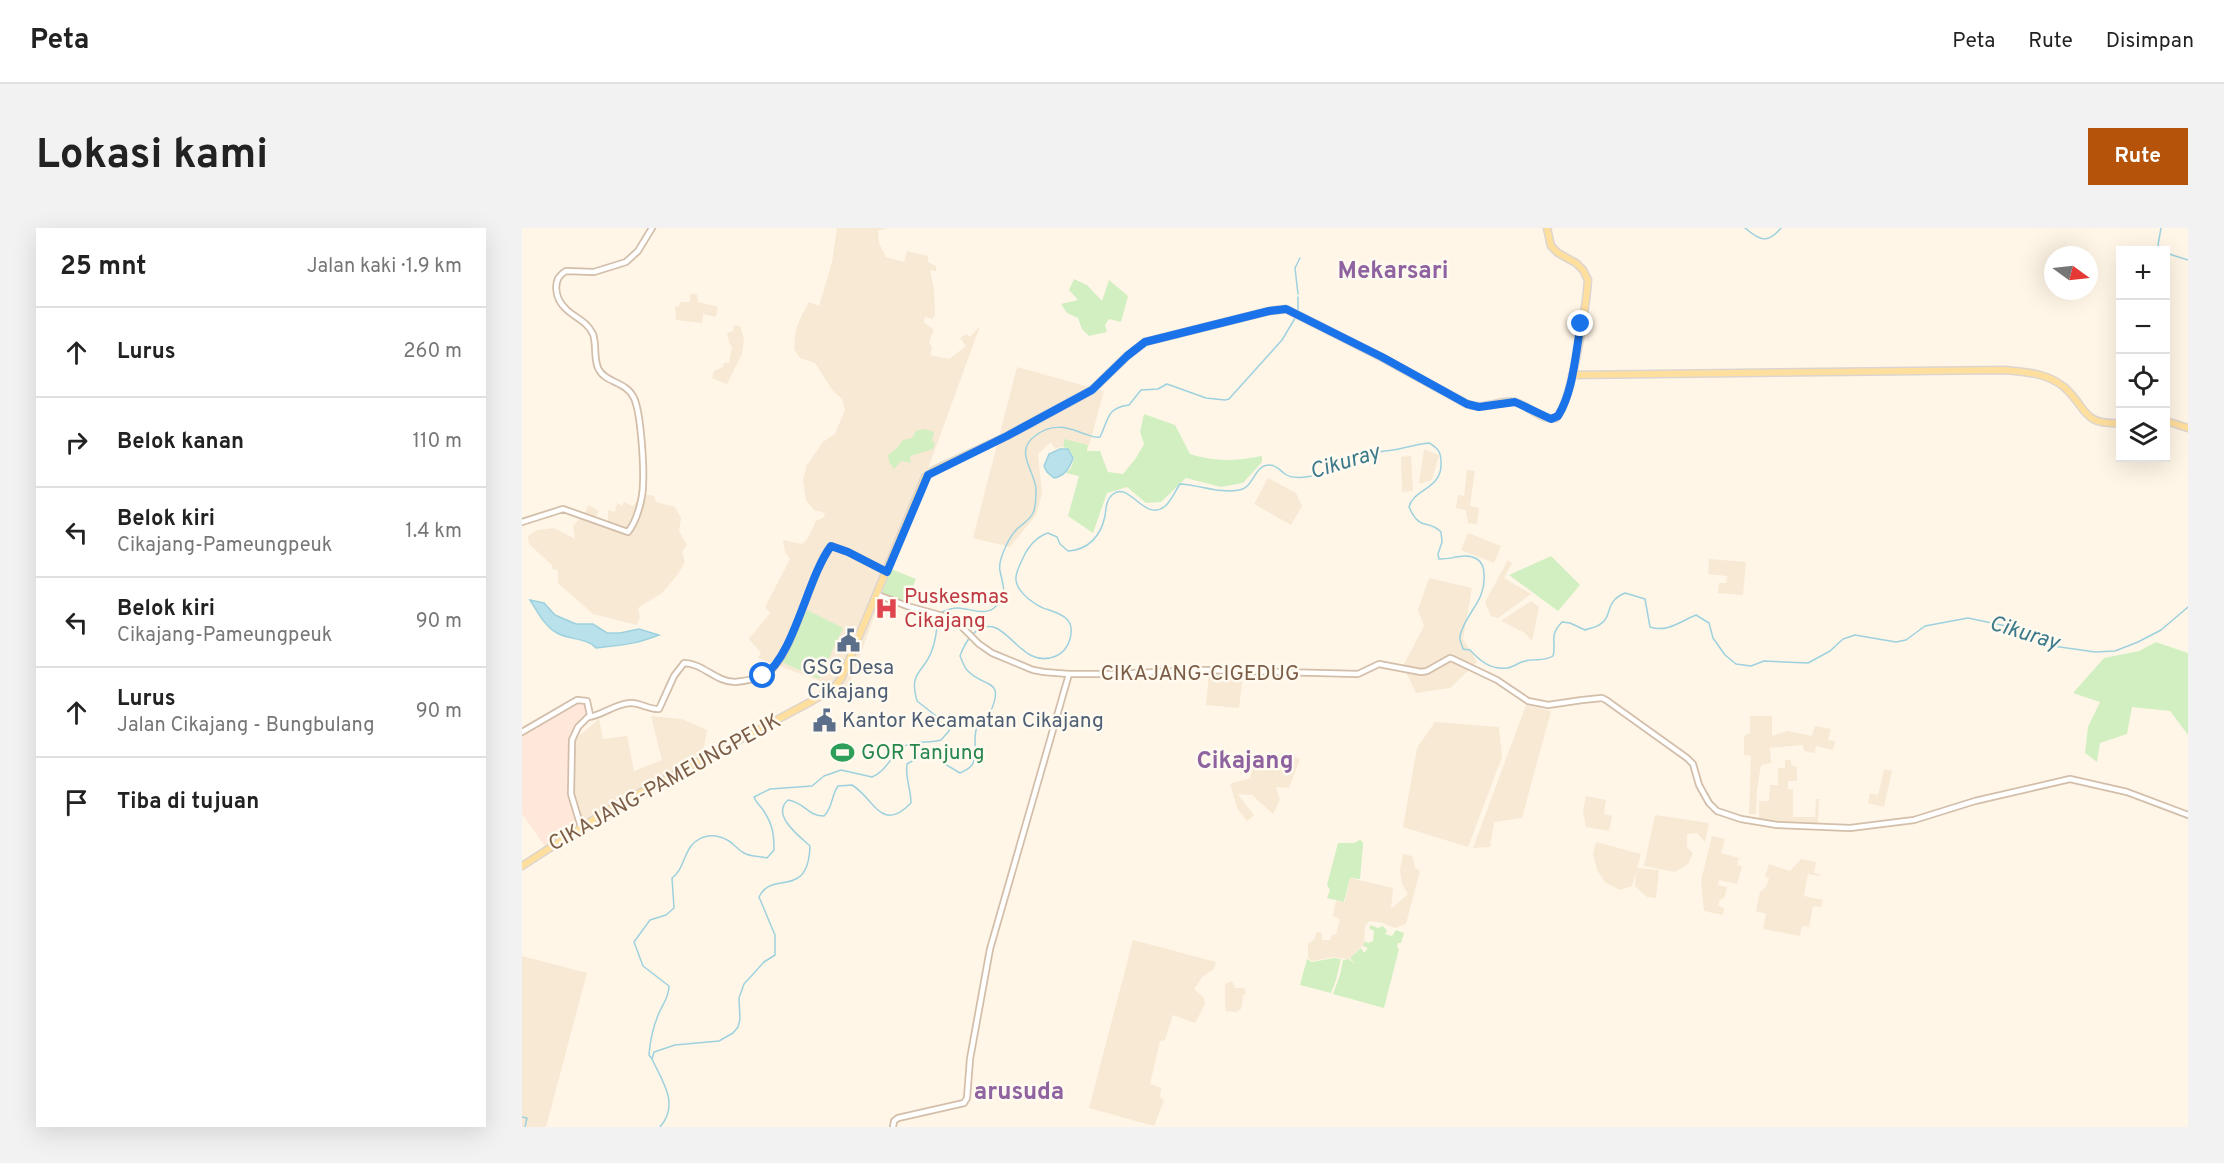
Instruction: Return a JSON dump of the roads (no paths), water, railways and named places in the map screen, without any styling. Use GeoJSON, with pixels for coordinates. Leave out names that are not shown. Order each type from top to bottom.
{"type":"FeatureCollection","features":[{"type":"Feature","properties":{"kind":"main road"},"geometry":{"type":"LineString","coordinates":[[1547,228],[1553,249],[1576,263],[1588,280],[1572,375],[2006,370],[2043,375],[2065,388],[2093,420],[2106,424],[2116,423]]}},
{"type":"Feature","properties":{"kind":"main road","name":"CIKAJANG-PAMEUNGPEUK"},"geometry":{"type":"LineString","coordinates":[[522,866],[581,827],[653,785],[812,701],[834,687],[842,677],[878,595],[924,480],[934,470],[1007,436],[1089,392],[1145,342],[1283,309],[1298,314],[1474,407],[1515,402],[1543,417],[1554,419],[1561,412],[1572,375]]}},
{"type":"Feature","properties":{"kind":"main road"},"geometry":{"type":"LineString","coordinates":[[2170,422],[2188,428]]}},
{"type":"Feature","properties":{"kind":"street"},"geometry":{"type":"LineString","coordinates":[[522,522],[563,509],[628,532],[633,524],[643,484],[635,401],[626,387],[603,375],[598,369],[595,341],[590,329],[563,306],[556,284],[558,277],[566,271],[594,272],[626,262],[635,255],[652,228]]}},
{"type":"Feature","properties":{"kind":"street"},"geometry":{"type":"LineString","coordinates":[[581,827],[571,794],[572,740],[578,727],[589,717],[626,703],[659,709],[674,676],[684,663],[699,666],[729,681],[755,678],[768,673],[783,654],[831,546],[887,572]]}},
{"type":"Feature","properties":{"kind":"street","name":"CIKAJANG-CIGEDUG"},"geometry":{"type":"LineString","coordinates":[[878,595],[954,619],[986,649],[1006,659],[1033,670],[1069,674],[1204,670],[1358,674],[1379,664],[1420,672],[1427,671],[1450,658],[1463,662],[1497,680],[1524,700],[1548,705],[1602,698],[1606,700],[1659,741],[1687,758],[1693,764],[1699,785],[1709,803],[1717,811],[1741,819],[1783,825],[1850,828],[1914,820],[1975,801],[2070,778],[2127,792],[2188,815]]}},
{"type":"Feature","properties":{"kind":"street"},"geometry":{"type":"LineString","coordinates":[[893,1127],[894,1121],[898,1118],[952,1107],[964,1103],[967,1098],[970,1059],[990,949],[1069,674]]}},
{"type":"Feature","properties":{"kind":"street"},"geometry":{"type":"LineString","coordinates":[[522,732],[577,700],[587,701],[590,710],[589,717]]}},
{"type":"Feature","properties":{"kind":"water"},"geometry":{"type":"Polygon","coordinates":[[[1060,449],[1068,449],[1073,458],[1066,471],[1054,478],[1044,466],[1049,454],[1060,449]]]}},
{"type":"Feature","properties":{"kind":"water"},"geometry":{"type":"Polygon","coordinates":[[[530,600],[544,603],[555,615],[576,624],[593,624],[607,633],[639,629],[659,635],[634,643],[596,648],[588,642],[562,635],[553,630],[530,600]]]}},
{"type":"Feature","properties":{"kind":"waterway"},"geometry":{"type":"LineString","coordinates":[[1745,228],[1755,236],[1764,239],[1772,237],[1781,228]]}},
{"type":"Feature","properties":{"kind":"waterway"},"geometry":{"type":"LineString","coordinates":[[2159,246],[2161,228]]}},
{"type":"Feature","properties":{"kind":"waterway"},"geometry":{"type":"LineString","coordinates":[[2170,254],[2188,260]]}},
{"type":"Feature","properties":{"kind":"waterway"},"geometry":{"type":"LineString","coordinates":[[1298,294],[1295,268],[1300,258]]}},
{"type":"Feature","properties":{"kind":"waterway"},"geometry":{"type":"LineString","coordinates":[[1298,297],[1298,311]]}},
{"type":"Feature","properties":{"kind":"waterway"},"geometry":{"type":"LineString","coordinates":[[652,1059],[649,1055],[652,1034],[669,986],[643,966],[634,942],[650,920],[666,915],[674,908],[672,878],[691,846],[699,839],[713,836],[729,841],[747,854],[767,858],[774,850],[774,840],[768,818],[754,797],[770,789],[812,786],[824,776],[841,770],[872,777],[877,775],[903,747],[912,743],[941,740],[949,731],[949,726],[917,701],[916,677],[932,650],[940,613],[958,608],[986,611],[994,608],[1002,599],[1004,591],[1000,571],[1002,555],[1013,534],[1034,511],[1036,490],[1026,455],[1029,442],[1046,429],[1058,427],[1100,437],[1112,412],[1129,405],[1141,390],[1158,389],[1167,384],[1206,398],[1229,399],[1282,340],[1297,315]]}},
{"type":"Feature","properties":{"kind":"waterway","name":"Cikuray"},"geometry":{"type":"LineString","coordinates":[[660,1127],[669,1110],[669,1101],[652,1059],[654,1052],[675,1045],[719,1041],[733,1033],[740,1019],[739,998],[744,984],[764,962],[775,955],[775,935],[759,897],[765,889],[772,885],[789,882],[803,873],[808,863],[810,846],[793,831],[784,818],[784,806],[788,800],[814,814],[824,816],[838,786],[852,785],[878,810],[892,815],[901,812],[911,803],[907,764],[923,755],[930,755],[960,773],[971,766],[978,725],[982,718],[990,713],[996,694],[991,685],[974,676],[965,667],[960,656],[965,645],[978,630],[989,627],[1003,632],[1022,650],[1037,658],[1046,659],[1063,651],[1070,639],[1070,623],[1064,616],[1028,599],[1017,585],[1018,569],[1030,546],[1048,533],[1057,537],[1060,544],[1068,551],[1087,545],[1100,530],[1109,499],[1118,492],[1124,492],[1143,506],[1157,510],[1166,505],[1180,484],[1225,491],[1239,490],[1248,485],[1264,466],[1274,466],[1289,476],[1299,478],[1328,472],[1359,455],[1429,443],[1440,453],[1440,471],[1433,483],[1416,496],[1409,507],[1417,520],[1441,532],[1439,559],[1468,556],[1477,559],[1481,564],[1484,575],[1482,593],[1466,621],[1460,639],[1463,649],[1470,650],[1486,664],[1496,668],[1510,667],[1525,661],[1553,656],[1554,635],[1562,622],[1585,630],[1597,626],[1604,622],[1614,601],[1625,593],[1645,599],[1650,627],[1674,626],[1696,615],[1709,623],[1713,638],[1725,655],[1736,664],[1751,666],[1764,661],[1808,663],[1830,651],[1843,639],[1855,635],[1896,642],[1906,640],[1925,626],[1968,618],[2006,626],[2053,646],[2095,652],[2115,651],[2161,630],[2188,607]]}},
{"type":"Feature","properties":{"kind":"waterway","name":"Cikuray"},"geometry":{"type":"LineString","coordinates":[[522,1117],[527,1118],[525,1127]]}},
{"type":"Feature","properties":{"kind":"place","name":"Puskesmas Cikajang"},"geometry":{"type":"Point","coordinates":[886,609]}},
{"type":"Feature","properties":{"kind":"place","name":"GSG Desa Cikajang"},"geometry":{"type":"Point","coordinates":[848,640]}},
{"type":"Feature","properties":{"kind":"place","name":"Kantor Kecamatan Cikajang"},"geometry":{"type":"Point","coordinates":[824,721]}},
{"type":"Feature","properties":{"kind":"place","name":"GOR Tanjung"},"geometry":{"type":"Point","coordinates":[843,753]}},
{"type":"Feature","properties":{"kind":"district","name":"Mekarsari"},"geometry":{"type":"Point","coordinates":[1393,272]}},
{"type":"Feature","properties":{"kind":"district","name":"Cikajang"},"geometry":{"type":"Point","coordinates":[1245,762]}},
{"type":"Feature","properties":{"kind":"district","name":"arusuda"},"geometry":{"type":"Point","coordinates":[1019,1093]}}]}
